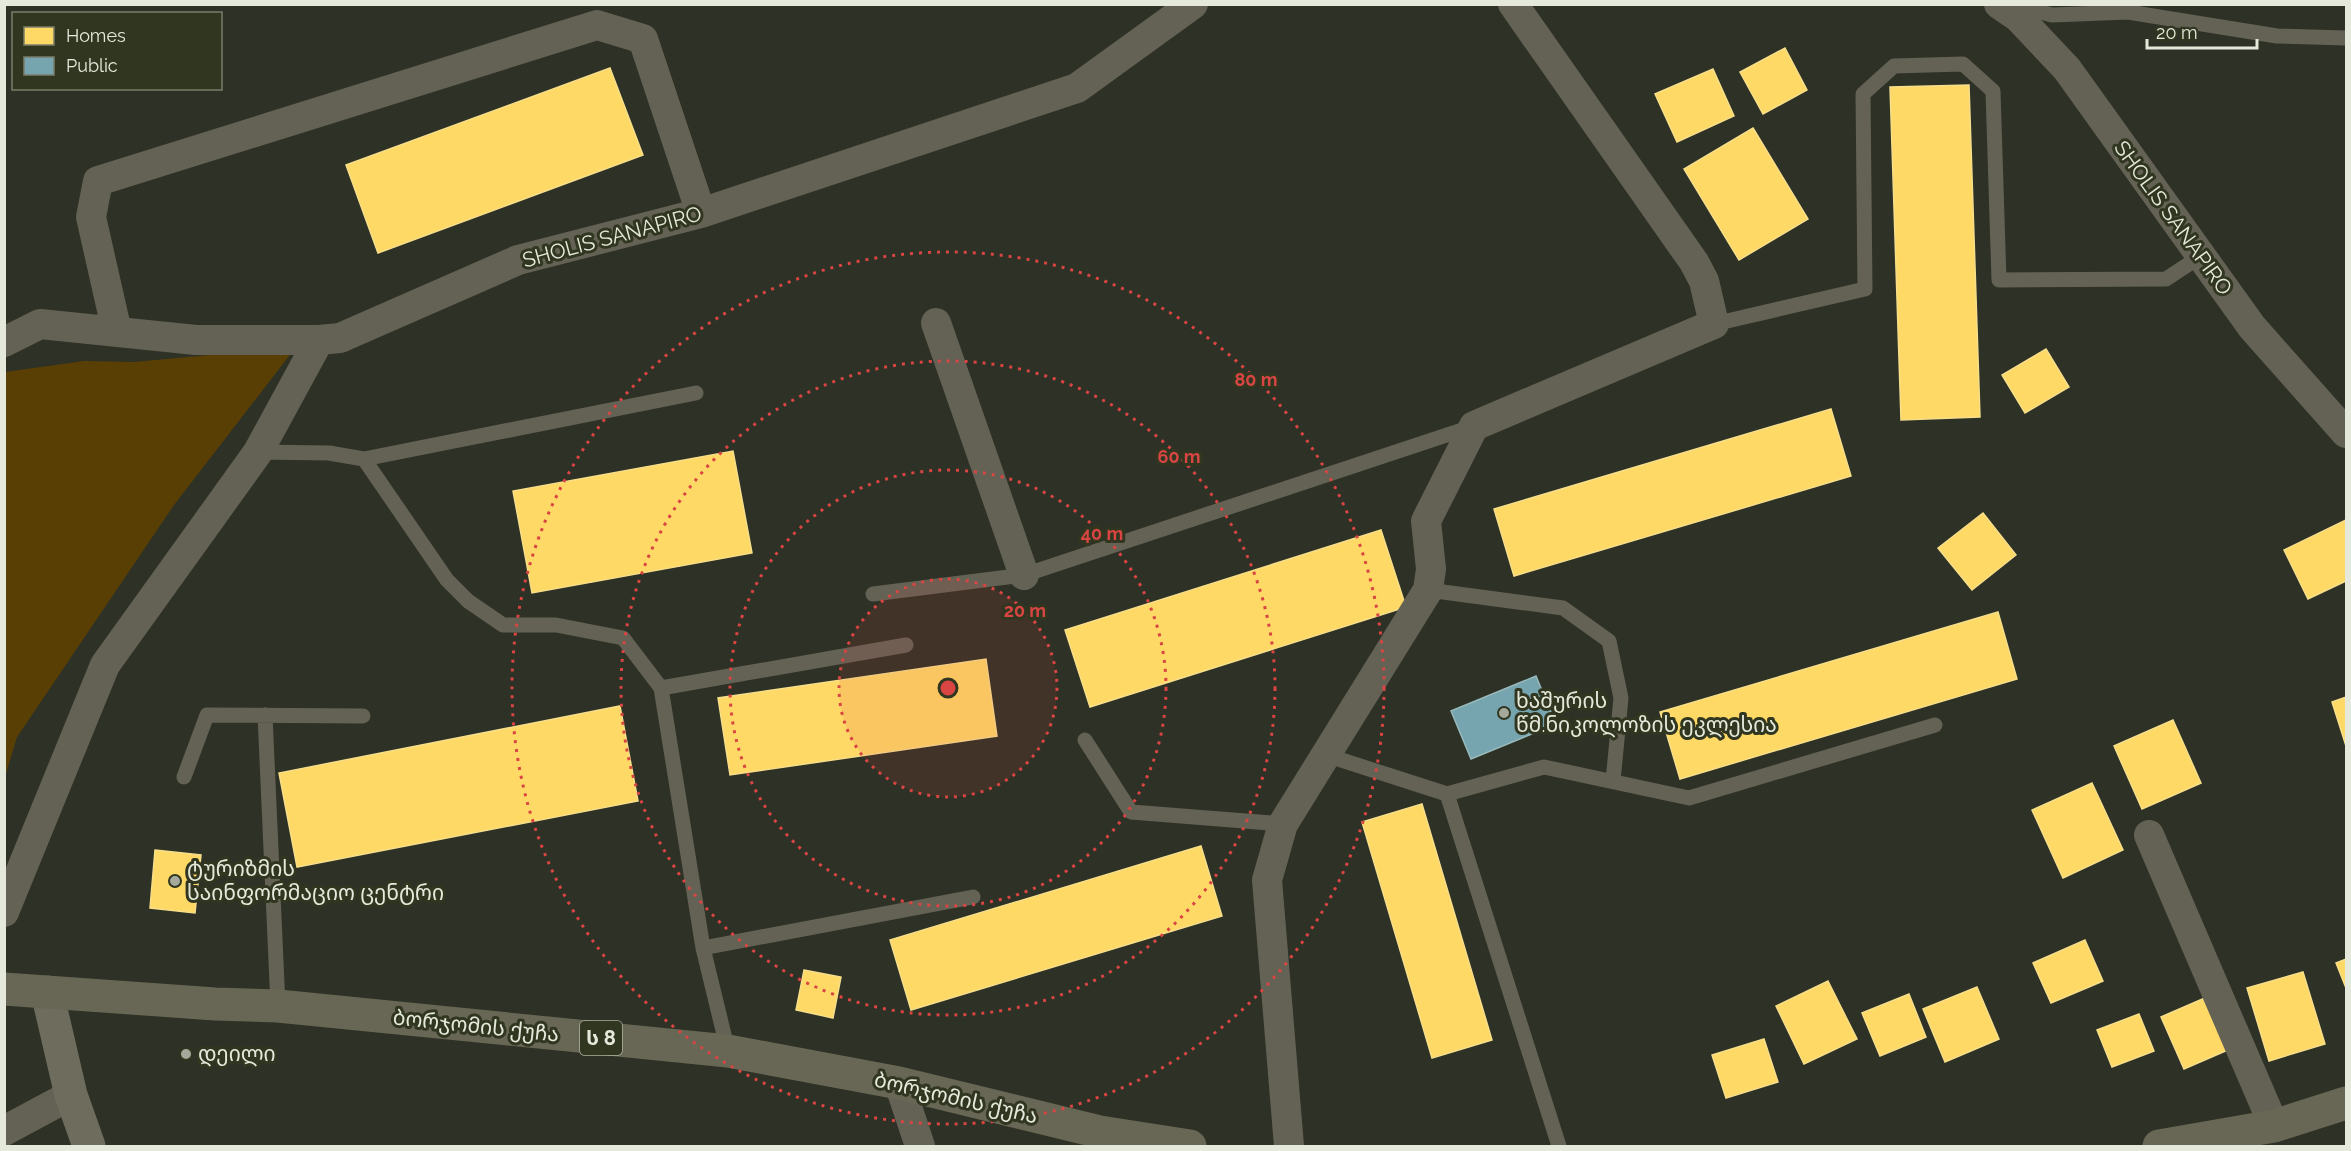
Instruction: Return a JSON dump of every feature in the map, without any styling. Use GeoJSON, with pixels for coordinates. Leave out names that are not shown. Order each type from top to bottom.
{"type":"FeatureCollection","features":[{"type":"Feature","properties":{"kind":"highway","name":"ბორჯომის ქუჩა"},"geometry":{"type":"LineString","coordinates":[[4,989],[215,1004],[278,1006],[728,1051],[899,1083],[1100,1132],[1190,1146]]}},
{"type":"Feature","properties":{"kind":"highway"},"geometry":{"type":"LineString","coordinates":[[2159,1146],[2274,1126],[2346,1103]]}},
{"type":"Feature","properties":{"kind":"street","name":"SHOLIS SANAPIRO"},"geometry":{"type":"LineString","coordinates":[[4,342],[40,324],[196,340],[340,338],[518,260],[701,213],[1077,88],[1193,4]]}},
{"type":"Feature","properties":{"kind":"street"},"geometry":{"type":"LineString","coordinates":[[1289,1146],[1267,880],[1283,824],[1383,659],[1428,590],[1431,569],[1426,521],[1474,426],[1714,324],[1704,281],[1694,262],[1513,4]]}},
{"type":"Feature","properties":{"kind":"street","name":"SHOLIS SANAPIRO"},"geometry":{"type":"LineString","coordinates":[[1999,4],[2018,17],[2067,69],[2252,327],[2346,433]]}},
{"type":"Feature","properties":{"kind":"street"},"geometry":{"type":"LineString","coordinates":[[117,332],[91,217],[98,181],[597,25],[643,39],[701,213]]}},
{"type":"Feature","properties":{"kind":"street"},"geometry":{"type":"LineString","coordinates":[[936,323],[1024,575]]}},
{"type":"Feature","properties":{"kind":"street"},"geometry":{"type":"LineString","coordinates":[[4,912],[105,664],[258,452],[319,340]]}},
{"type":"Feature","properties":{"kind":"street"},"geometry":{"type":"LineString","coordinates":[[2149,835],[2274,1126]]}},
{"type":"Feature","properties":{"kind":"street"},"geometry":{"type":"LineString","coordinates":[[47,992],[71,1095],[89,1146]]}},
{"type":"Feature","properties":{"kind":"street"},"geometry":{"type":"LineString","coordinates":[[899,1083],[920,1146]]}},
{"type":"Feature","properties":{"kind":"street"},"geometry":{"type":"LineString","coordinates":[[4,1131],[71,1095]]}},
{"type":"Feature","properties":{"kind":"lane"},"geometry":{"type":"LineString","coordinates":[[2013,4],[2052,15],[2128,12],[2277,36],[2346,38]]}},
{"type":"Feature","properties":{"kind":"lane"},"geometry":{"type":"LineString","coordinates":[[1714,324],[1865,289],[1863,94],[1894,66],[1963,64],[1993,91],[1999,280],[2166,279],[2201,256]]}},
{"type":"Feature","properties":{"kind":"lane"},"geometry":{"type":"LineString","coordinates":[[258,452],[329,453],[364,459],[696,393]]}},
{"type":"Feature","properties":{"kind":"lane"},"geometry":{"type":"LineString","coordinates":[[873,594],[1024,575],[1474,426]]}},
{"type":"Feature","properties":{"kind":"lane"},"geometry":{"type":"LineString","coordinates":[[364,459],[447,580],[468,601],[503,625],[556,625],[623,638],[661,688],[703,948],[728,1051]]}},
{"type":"Feature","properties":{"kind":"lane"},"geometry":{"type":"LineString","coordinates":[[1428,590],[1563,608],[1609,640],[1621,698],[1613,781]]}},
{"type":"Feature","properties":{"kind":"lane"},"geometry":{"type":"LineString","coordinates":[[661,688],[906,645]]}},
{"type":"Feature","properties":{"kind":"lane"},"geometry":{"type":"LineString","coordinates":[[184,777],[207,715],[363,716]]}},
{"type":"Feature","properties":{"kind":"lane"},"geometry":{"type":"LineString","coordinates":[[265,715],[278,1006]]}},
{"type":"Feature","properties":{"kind":"lane"},"geometry":{"type":"LineString","coordinates":[[1326,755],[1447,794],[1544,767],[1689,798],[1935,725]]}},
{"type":"Feature","properties":{"kind":"lane"},"geometry":{"type":"LineString","coordinates":[[1085,740],[1131,812],[1283,824]]}},
{"type":"Feature","properties":{"kind":"lane"},"geometry":{"type":"LineString","coordinates":[[1447,794],[1559,1146]]}},
{"type":"Feature","properties":{"kind":"lane"},"geometry":{"type":"LineString","coordinates":[[703,948],[973,897]]}},
{"type":"Feature","properties":{"kind":"shaded area"},"geometry":{"type":"Polygon","coordinates":[[[296,347],[174,505],[17,737],[5,777],[5,372],[84,361],[134,362],[296,347]]]}},
{"type":"Feature","properties":{"kind":"building: Homes"},"geometry":{"type":"Polygon","coordinates":[[[1785,48],[1807,90],[1763,114],[1740,72],[1785,48]]]}},
{"type":"Feature","properties":{"kind":"building: Homes"},"geometry":{"type":"Polygon","coordinates":[[[610,68],[643,155],[378,253],[346,165],[610,68]]]}},
{"type":"Feature","properties":{"kind":"building: Homes"},"geometry":{"type":"Polygon","coordinates":[[[1713,69],[1734,116],[1677,142],[1655,94],[1713,69]]]}},
{"type":"Feature","properties":{"kind":"building: Homes"},"geometry":{"type":"Polygon","coordinates":[[[1969,85],[1980,417],[1901,420],[1890,87],[1969,85]]]}},
{"type":"Feature","properties":{"kind":"building: Homes"},"geometry":{"type":"Polygon","coordinates":[[[1753,128],[1808,219],[1739,260],[1684,169],[1753,128]]]}},
{"type":"Feature","properties":{"kind":"building: Homes"},"geometry":{"type":"Polygon","coordinates":[[[2046,349],[2069,387],[2025,413],[2002,375],[2046,349]]]}},
{"type":"Feature","properties":{"kind":"building: Homes"},"geometry":{"type":"Polygon","coordinates":[[[1831,409],[1851,476],[1514,576],[1494,509],[1831,409]]]}},
{"type":"Feature","properties":{"kind":"building: Homes"},"geometry":{"type":"Polygon","coordinates":[[[733,451],[752,553],[532,593],[513,491],[733,451]]]}},
{"type":"Feature","properties":{"kind":"building: Homes"},"geometry":{"type":"Polygon","coordinates":[[[1983,513],[2016,555],[1972,590],[1938,548],[1983,513]]]}},
{"type":"Feature","properties":{"kind":"building: Homes"},"geometry":{"type":"Polygon","coordinates":[[[2346,520],[2346,581],[2308,599],[2284,550],[2346,520]]]}},
{"type":"Feature","properties":{"kind":"building: Homes"},"geometry":{"type":"Polygon","coordinates":[[[1381,530],[1406,607],[1090,707],[1065,630],[1381,530]]]}},
{"type":"Feature","properties":{"kind":"building: Homes"},"geometry":{"type":"Polygon","coordinates":[[[1998,612],[2017,679],[1680,779],[1660,712],[1998,612]]]}},
{"type":"Feature","properties":{"kind":"building: Homes"},"geometry":{"type":"Polygon","coordinates":[[[986,659],[997,736],[730,775],[718,698],[986,659]]]}},
{"type":"Feature","properties":{"kind":"building: Homes"},"geometry":{"type":"Polygon","coordinates":[[[2346,697],[2346,746],[2332,702],[2346,697]]]}},
{"type":"Feature","properties":{"kind":"building: Homes"},"geometry":{"type":"Polygon","coordinates":[[[620,706],[638,801],[297,867],[279,773],[620,706]]]}},
{"type":"Feature","properties":{"kind":"building: Homes"},"geometry":{"type":"Polygon","coordinates":[[[2173,720],[2201,783],[2142,809],[2114,746],[2173,720]]]}},
{"type":"Feature","properties":{"kind":"building: Homes"},"geometry":{"type":"Polygon","coordinates":[[[2092,783],[2123,850],[2063,878],[2032,810],[2092,783]]]}},
{"type":"Feature","properties":{"kind":"building: Homes"},"geometry":{"type":"Polygon","coordinates":[[[1422,804],[1492,1040],[1432,1058],[1362,822],[1422,804]]]}},
{"type":"Feature","properties":{"kind":"building: Homes"},"geometry":{"type":"Polygon","coordinates":[[[1201,846],[1222,916],[911,1010],[890,940],[1201,846]]]}},
{"type":"Feature","properties":{"kind":"building: Homes","name":"ტურიზმის საინფორმაციო ცენტრი"},"geometry":{"type":"Polygon","coordinates":[[[155,850],[201,855],[195,913],[150,908],[155,850]]]}},
{"type":"Feature","properties":{"kind":"building: Homes"},"geometry":{"type":"Polygon","coordinates":[[[2085,940],[2103,981],[2051,1003],[2033,963],[2085,940]]]}},
{"type":"Feature","properties":{"kind":"building: Homes"},"geometry":{"type":"Polygon","coordinates":[[[2346,959],[2346,988],[2336,963],[2346,959]]]}},
{"type":"Feature","properties":{"kind":"building: Homes"},"geometry":{"type":"Polygon","coordinates":[[[804,970],[841,977],[833,1018],[796,1010],[804,970]]]}},
{"type":"Feature","properties":{"kind":"building: Homes"},"geometry":{"type":"Polygon","coordinates":[[[2303,972],[2325,1044],[2269,1061],[2247,988],[2303,972]]]}},
{"type":"Feature","properties":{"kind":"building: Homes"},"geometry":{"type":"Polygon","coordinates":[[[1828,981],[1857,1039],[1804,1064],[1776,1006],[1828,981]]]}},
{"type":"Feature","properties":{"kind":"building: Homes"},"geometry":{"type":"Polygon","coordinates":[[[1977,987],[1999,1039],[1945,1062],[1923,1009],[1977,987]]]}},
{"type":"Feature","properties":{"kind":"building: Homes"},"geometry":{"type":"Polygon","coordinates":[[[1909,994],[1926,1037],[1880,1056],[1862,1013],[1909,994]]]}},
{"type":"Feature","properties":{"kind":"building: Homes"},"geometry":{"type":"Polygon","coordinates":[[[2207,997],[2230,1049],[2184,1069],[2161,1017],[2207,997]]]}},
{"type":"Feature","properties":{"kind":"building: Homes"},"geometry":{"type":"Polygon","coordinates":[[[2139,1014],[2154,1051],[2112,1067],[2097,1030],[2139,1014]]]}},
{"type":"Feature","properties":{"kind":"building: Homes"},"geometry":{"type":"Polygon","coordinates":[[[1764,1039],[1778,1082],[1726,1098],[1712,1055],[1764,1039]]]}},
{"type":"Feature","properties":{"kind":"building: Public"},"geometry":{"type":"Polygon","coordinates":[[[1536,676],[1556,724],[1471,759],[1451,711],[1536,676]]]}},
{"type":"Feature","properties":{"kind":"place","name":"ხაშურის წმ.ნიკოლოზის ეკლესია"},"geometry":{"type":"Point","coordinates":[1504,713]}},
{"type":"Feature","properties":{"kind":"place","name":"ტურიზმის საინფორმაციო ცენტრი"},"geometry":{"type":"Point","coordinates":[175,881]}},
{"type":"Feature","properties":{"kind":"place","name":"დეილი"},"geometry":{"type":"Point","coordinates":[186,1054]}}]}
